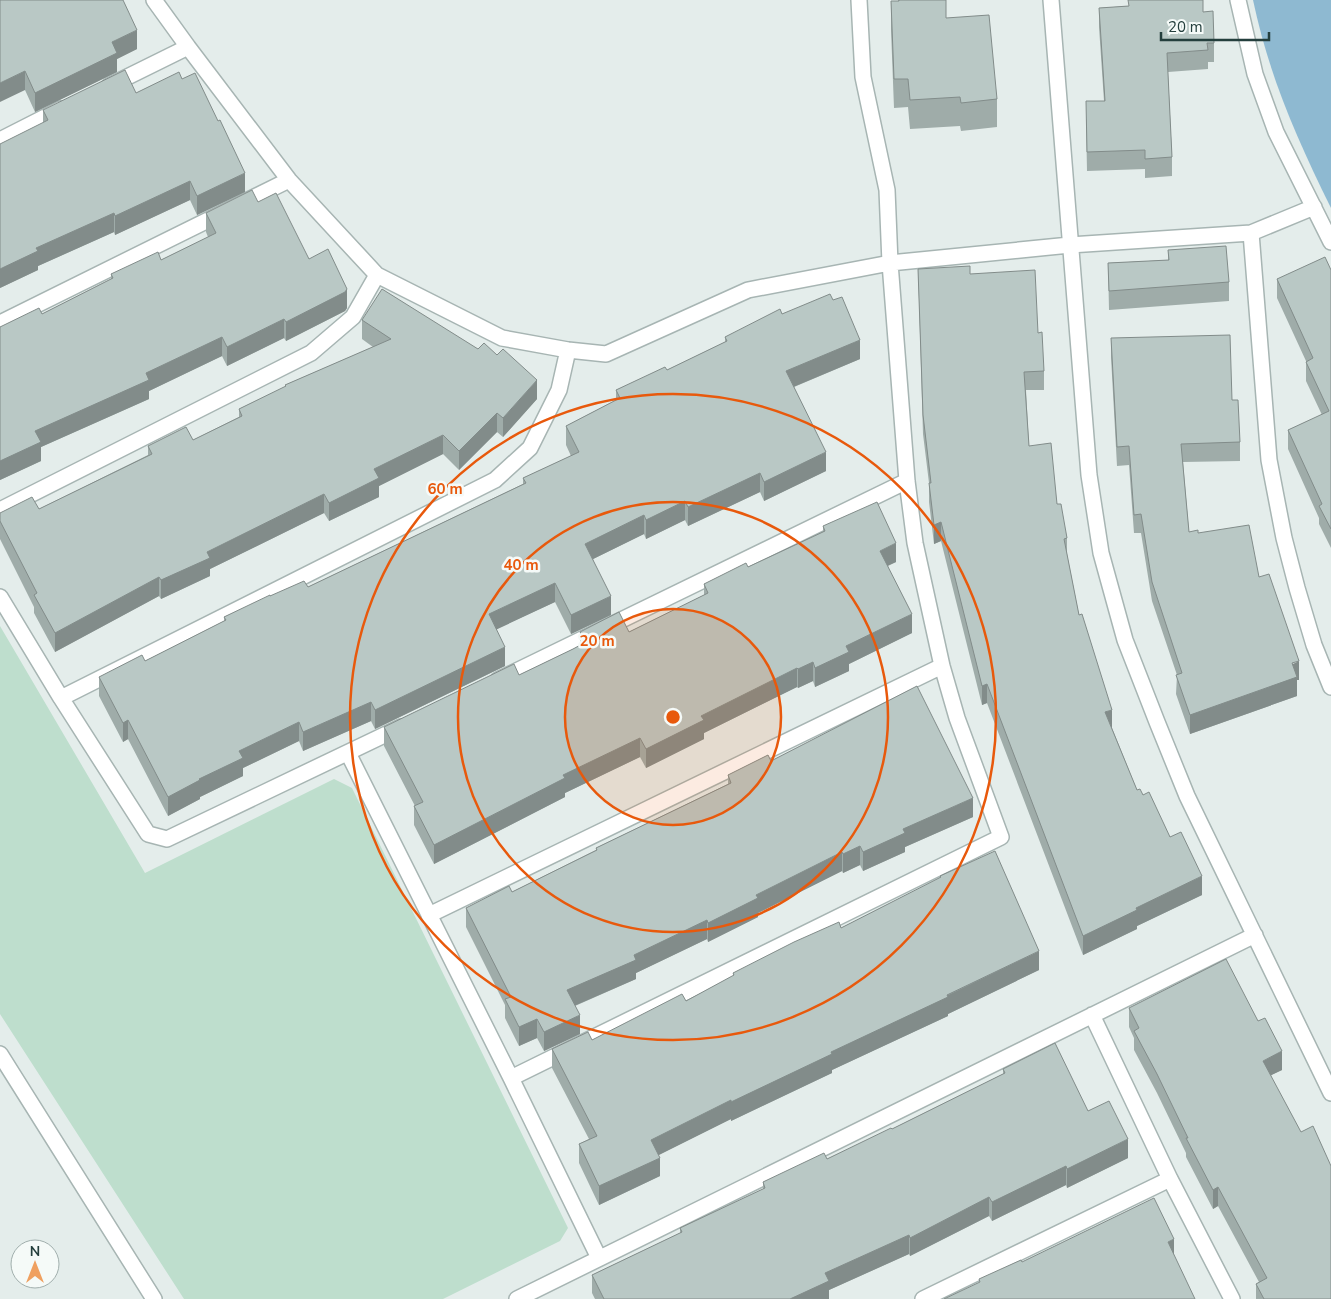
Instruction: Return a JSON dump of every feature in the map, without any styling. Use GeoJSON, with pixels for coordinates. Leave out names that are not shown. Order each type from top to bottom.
{"type":"FeatureCollection","features":[{"type":"Feature","properties":{"kind":"street"},"geometry":{"type":"LineString","coordinates":[[154,0],[188,48],[289,180],[377,275],[502,338],[568,350],[606,354],[748,290],[890,263],[1070,245],[1251,233],[1314,207]]}},
{"type":"Feature","properties":{"kind":"street"},"geometry":{"type":"LineString","coordinates":[[511,1078],[1001,837],[957,718],[942,666],[915,543],[907,482],[890,263],[887,190],[864,77],[859,0]]}},
{"type":"Feature","properties":{"kind":"street"},"geometry":{"type":"LineString","coordinates":[[1051,0],[1089,475],[1101,553],[1125,640],[1187,796],[1331,1093]]}},
{"type":"Feature","properties":{"kind":"street"},"geometry":{"type":"LineString","coordinates":[[1238,0],[1241,20],[1255,74],[1276,132],[1331,242]]}},
{"type":"Feature","properties":{"kind":"street"},"geometry":{"type":"LineString","coordinates":[[98,91],[188,48]]}},
{"type":"Feature","properties":{"kind":"street"},"geometry":{"type":"LineString","coordinates":[[0,140],[72,104]]}},
{"type":"Feature","properties":{"kind":"street"},"geometry":{"type":"LineString","coordinates":[[0,323],[289,180]]}},
{"type":"Feature","properties":{"kind":"street"},"geometry":{"type":"LineString","coordinates":[[1251,233],[1269,460],[1284,538],[1297,588],[1314,645],[1331,687]]}},
{"type":"Feature","properties":{"kind":"street"},"geometry":{"type":"LineString","coordinates":[[0,510],[310,353],[353,317],[377,275]]}},
{"type":"Feature","properties":{"kind":"street"},"geometry":{"type":"LineString","coordinates":[[61,698],[494,480],[530,448],[559,390],[568,350]]}},
{"type":"Feature","properties":{"kind":"street"},"geometry":{"type":"LineString","coordinates":[[481,688],[907,482]]}},
{"type":"Feature","properties":{"kind":"street"},"geometry":{"type":"LineString","coordinates":[[0,597],[61,698],[148,834],[167,838],[410,722]]}},
{"type":"Feature","properties":{"kind":"street"},"geometry":{"type":"LineString","coordinates":[[430,915],[942,666]]}},
{"type":"Feature","properties":{"kind":"street"},"geometry":{"type":"LineString","coordinates":[[348,752],[599,1258]]}},
{"type":"Feature","properties":{"kind":"street"},"geometry":{"type":"LineString","coordinates":[[517,1299],[1255,935]]}},
{"type":"Feature","properties":{"kind":"street"},"geometry":{"type":"LineString","coordinates":[[1092,1015],[1170,1179],[1232,1299]]}},
{"type":"Feature","properties":{"kind":"street"},"geometry":{"type":"LineString","coordinates":[[0,1054],[154,1299]]}},
{"type":"Feature","properties":{"kind":"street"},"geometry":{"type":"LineString","coordinates":[[923,1299],[1170,1179]]}},
{"type":"Feature","properties":{"kind":"green space"},"geometry":{"type":"Polygon","coordinates":[[[0,626],[145,873],[334,779],[352,788],[568,1228],[560,1241],[443,1299],[184,1299],[0,1014],[0,626]]]}},
{"type":"Feature","properties":{"kind":"water"},"geometry":{"type":"Polygon","coordinates":[[[1253,0],[1331,0],[1331,208],[1285,107],[1267,55],[1253,0]]]}},
{"type":"Feature","properties":{"kind":"building"},"geometry":{"type":"Polygon","coordinates":[[[0,0],[123,0],[137,30],[112,42],[117,53],[35,93],[25,71],[0,83],[0,0]]]}},
{"type":"Feature","properties":{"kind":"building"},"geometry":{"type":"Polygon","coordinates":[[[946,0],[946,18],[989,15],[997,99],[961,103],[960,97],[910,100],[908,79],[894,79],[891,1],[946,0]]]}},
{"type":"Feature","properties":{"kind":"building"},"geometry":{"type":"Polygon","coordinates":[[[1128,0],[1203,0],[1203,12],[1213,11],[1214,43],[1207,43],[1208,50],[1167,53],[1172,157],[1145,159],[1145,150],[1087,152],[1086,101],[1105,101],[1099,8],[1129,6],[1128,0]]]}},
{"type":"Feature","properties":{"kind":"building"},"geometry":{"type":"Polygon","coordinates":[[[125,70],[136,93],[179,72],[182,79],[195,73],[245,173],[197,196],[190,181],[115,216],[114,213],[36,248],[38,251],[0,269],[0,144],[48,120],[43,110],[125,70]]]}},
{"type":"Feature","properties":{"kind":"building"},"geometry":{"type":"Polygon","coordinates":[[[252,190],[258,202],[276,193],[309,259],[328,249],[347,289],[345,292],[286,322],[284,319],[227,347],[222,337],[146,373],[149,380],[35,431],[41,442],[0,461],[0,327],[39,308],[42,314],[113,278],[111,274],[158,252],[161,260],[216,233],[206,213],[252,190]]]}},
{"type":"Feature","properties":{"kind":"building"},"geometry":{"type":"Polygon","coordinates":[[[1226,246],[1229,282],[1109,291],[1108,263],[1169,260],[1168,250],[1226,246]]]}},
{"type":"Feature","properties":{"kind":"building"},"geometry":{"type":"Polygon","coordinates":[[[1325,257],[1331,270],[1331,529],[1319,506],[1322,504],[1288,430],[1329,411],[1306,362],[1313,358],[1277,279],[1325,257]]]}},
{"type":"Feature","properties":{"kind":"building"},"geometry":{"type":"Polygon","coordinates":[[[970,266],[970,274],[1035,270],[1038,333],[1042,332],[1044,371],[1024,372],[1029,446],[1051,443],[1057,504],[1061,504],[1067,538],[1064,539],[1079,615],[1082,614],[1112,710],[1105,712],[1137,790],[1140,789],[1143,795],[1149,792],[1170,837],[1181,832],[1202,876],[1083,936],[987,684],[982,686],[941,522],[934,525],[923,415],[918,269],[970,266]]]}},
{"type":"Feature","properties":{"kind":"building"},"geometry":{"type":"Polygon","coordinates":[[[382,289],[478,349],[484,343],[497,355],[503,349],[537,380],[503,418],[497,413],[459,451],[443,435],[374,469],[379,478],[329,503],[324,494],[207,552],[210,558],[161,580],[159,577],[55,633],[34,595],[37,593],[0,521],[0,513],[32,497],[39,509],[152,454],[148,446],[186,427],[193,440],[242,416],[239,409],[285,385],[391,339],[362,320],[382,289]]]}},
{"type":"Feature","properties":{"kind":"building"},"geometry":{"type":"Polygon","coordinates":[[[830,294],[833,300],[842,297],[860,340],[786,371],[826,452],[764,482],[760,473],[688,507],[685,501],[646,520],[644,515],[585,544],[611,596],[571,615],[555,583],[489,614],[505,647],[375,710],[371,702],[303,732],[299,722],[239,751],[243,758],[199,779],[168,797],[128,720],[123,723],[99,677],[142,655],[145,661],[226,620],[224,617],[270,595],[304,581],[308,587],[526,483],[523,478],[579,452],[566,426],[620,398],[616,390],[665,367],[667,370],[727,341],[725,337],[780,309],[782,314],[830,294]]]}},
{"type":"Feature","properties":{"kind":"building"},"geometry":{"type":"Polygon","coordinates":[[[1230,335],[1232,400],[1238,400],[1240,442],[1181,444],[1189,532],[1198,530],[1198,533],[1249,525],[1259,577],[1269,574],[1299,661],[1292,663],[1297,677],[1190,715],[1176,675],[1182,673],[1152,582],[1141,514],[1134,515],[1129,446],[1117,447],[1111,338],[1230,335]]]}},
{"type":"Feature","properties":{"kind":"building"},"geometry":{"type":"Polygon","coordinates":[[[877,502],[896,543],[880,551],[912,614],[846,646],[849,652],[815,668],[813,662],[797,668],[701,716],[704,720],[646,749],[640,738],[563,775],[565,778],[434,845],[414,806],[423,802],[384,727],[514,664],[519,675],[573,649],[586,642],[580,632],[619,612],[629,632],[708,593],[704,584],[746,563],[748,567],[825,531],[823,526],[877,502]]]}},
{"type":"Feature","properties":{"kind":"building"},"geometry":{"type":"Polygon","coordinates":[[[917,686],[973,798],[903,829],[905,833],[863,852],[860,846],[843,854],[842,852],[756,895],[758,898],[708,923],[707,920],[634,955],[636,960],[567,990],[580,1015],[544,1032],[537,1019],[519,1027],[505,999],[511,997],[466,908],[509,886],[512,892],[597,850],[596,848],[731,783],[728,775],[768,755],[771,761],[917,686]]]}},
{"type":"Feature","properties":{"kind":"building"},"geometry":{"type":"Polygon","coordinates":[[[995,851],[1039,951],[947,995],[948,997],[831,1052],[832,1054],[731,1102],[731,1100],[651,1140],[660,1158],[599,1186],[579,1144],[597,1136],[552,1049],[588,1032],[592,1040],[682,994],[686,1001],[734,975],[733,973],[794,942],[839,922],[841,928],[940,876],[995,851]]]}},
{"type":"Feature","properties":{"kind":"building"},"geometry":{"type":"Polygon","coordinates":[[[1226,959],[1258,1021],[1265,1018],[1282,1051],[1263,1061],[1301,1132],[1313,1126],[1331,1166],[1331,1299],[1264,1299],[1256,1284],[1267,1278],[1218,1187],[1213,1190],[1134,1031],[1139,1028],[1129,1008],[1226,959]]]}},
{"type":"Feature","properties":{"kind":"building"},"geometry":{"type":"Polygon","coordinates":[[[1055,1043],[1088,1111],[1109,1101],[1128,1139],[1067,1169],[1066,1166],[992,1202],[989,1197],[910,1238],[909,1235],[825,1273],[829,1281],[790,1299],[604,1299],[592,1275],[682,1232],[680,1228],[765,1188],[763,1182],[824,1153],[827,1159],[892,1129],[1005,1073],[1003,1069],[1055,1043]]]}},
{"type":"Feature","properties":{"kind":"building"},"geometry":{"type":"Polygon","coordinates":[[[1154,1198],[1174,1239],[1168,1242],[1195,1299],[944,1299],[980,1282],[979,1279],[1021,1260],[1022,1262],[1154,1198]]]}}]}
